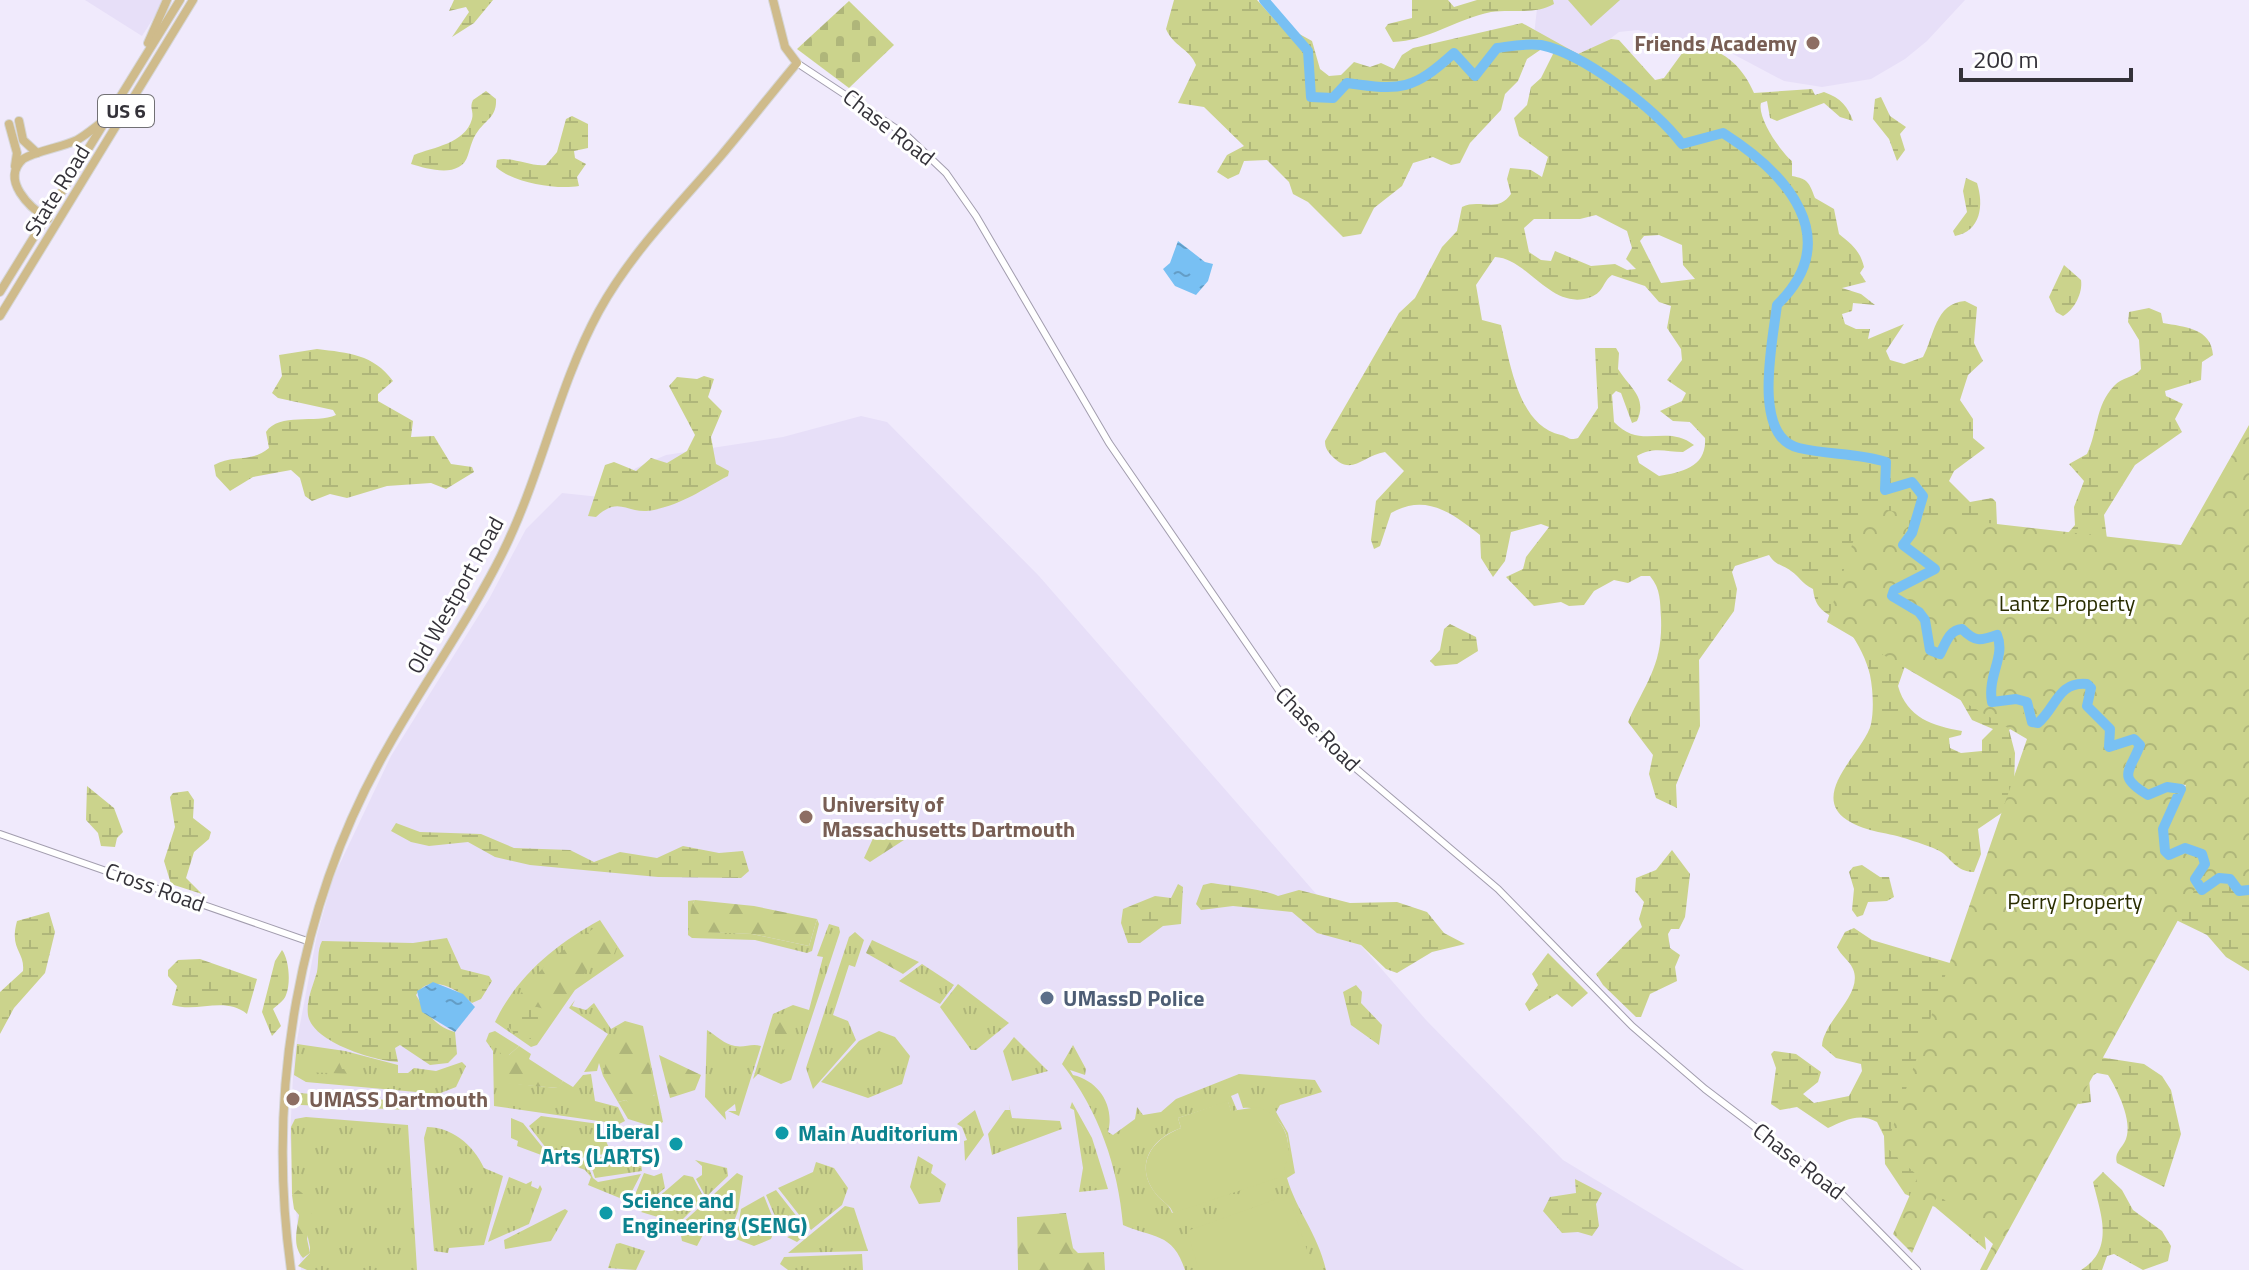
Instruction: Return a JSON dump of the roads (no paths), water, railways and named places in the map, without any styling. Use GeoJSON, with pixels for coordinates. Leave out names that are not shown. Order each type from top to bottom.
{"type":"FeatureCollection","features":[{"type":"Feature","properties":{"kind":"main road"},"geometry":{"type":"LineString","coordinates":[[139,67],[167,0]]}},
{"type":"Feature","properties":{"kind":"main road","name":"State Road"},"geometry":{"type":"LineString","coordinates":[[0,292],[180,0]]}},
{"type":"Feature","properties":{"kind":"main road","name":"State Road"},"geometry":{"type":"LineString","coordinates":[[0,316],[193,0]]}},
{"type":"Feature","properties":{"kind":"main road"},"geometry":{"type":"LineString","coordinates":[[773,0],[785,47],[797,63]]}},
{"type":"Feature","properties":{"kind":"main road","name":"Old Westport Road"},"geometry":{"type":"LineString","coordinates":[[291,1270],[284,1208],[283,1127],[291,1033],[310,942],[327,883],[362,798],[388,747],[501,556],[527,498],[583,344],[601,308],[654,231],[797,63]]}},
{"type":"Feature","properties":{"kind":"main road"},"geometry":{"type":"LineString","coordinates":[[15,167],[37,153],[82,137],[109,116]]}},
{"type":"Feature","properties":{"kind":"main road"},"geometry":{"type":"LineString","coordinates":[[37,153],[23,140],[14,123],[17,153],[11,182],[16,197],[46,218],[58,222]]}},
{"type":"Feature","properties":{"kind":"street","name":"Chase Road"},"geometry":{"type":"LineString","coordinates":[[797,63],[900,130],[946,173],[976,216],[1109,443],[1289,705],[1347,761],[1498,889],[1632,1026],[1705,1089],[1838,1190],[1917,1270]]}},
{"type":"Feature","properties":{"kind":"street","name":"Cross Road"},"geometry":{"type":"LineString","coordinates":[[0,834],[310,942]]}},
{"type":"Feature","properties":{"kind":"water"},"geometry":{"type":"Polygon","coordinates":[[[1178,241],[1205,262],[1213,264],[1208,281],[1196,295],[1175,286],[1163,269],[1170,263],[1178,241]]]}},
{"type":"Feature","properties":{"kind":"water"},"geometry":{"type":"Polygon","coordinates":[[[433,982],[463,994],[475,1007],[455,1032],[422,1012],[417,991],[433,982]]]}},
{"type":"Feature","properties":{"kind":"waterway"},"geometry":{"type":"LineString","coordinates":[[1264,0],[1308,51],[1311,97],[1333,98],[1347,83],[1381,87],[1406,85],[1428,74],[1454,53],[1475,76],[1497,48],[1541,45],[1578,59],[1618,85],[1655,115],[1682,144],[1723,133],[1768,167],[1800,209],[1807,232],[1807,255],[1797,280],[1777,305],[1770,363],[1770,407],[1775,426],[1784,440],[1799,448],[1886,462],[1885,490],[1912,482],[1923,496],[1912,533],[1903,545],[1935,569],[1894,590],[1892,596],[1919,612],[1925,620],[1930,650],[1940,654],[1948,638],[1962,629],[1978,639],[1997,635],[1999,651],[1992,684],[1992,702],[2016,699],[2027,702],[2032,722],[2038,723],[2063,691],[2077,684],[2087,684],[2091,688],[2087,706],[2110,729],[2109,747],[2134,739],[2140,745],[2128,773],[2132,783],[2148,795],[2167,787],[2181,789],[2163,829],[2165,851],[2169,855],[2185,848],[2202,854],[2205,864],[2195,879],[2202,890],[2219,878],[2230,879],[2239,891],[2249,890]]}},
{"type":"Feature","properties":{"kind":"place","name":"Friends Academy"},"geometry":{"type":"Point","coordinates":[1813,43]}},
{"type":"Feature","properties":{"kind":"place","name":"University of Massachusetts Dartmouth"},"geometry":{"type":"Point","coordinates":[806,817]}},
{"type":"Feature","properties":{"kind":"place","name":"UMassD Police"},"geometry":{"type":"Point","coordinates":[1047,998]}},
{"type":"Feature","properties":{"kind":"place","name":"UMASS Dartmouth"},"geometry":{"type":"Point","coordinates":[293,1099]}},
{"type":"Feature","properties":{"kind":"place","name":"Main Auditorium"},"geometry":{"type":"Point","coordinates":[782,1133]}},
{"type":"Feature","properties":{"kind":"place","name":"Liberal Arts (LARTS)"},"geometry":{"type":"Point","coordinates":[676,1144]}},
{"type":"Feature","properties":{"kind":"place","name":"Science and Engineering (SENG)"},"geometry":{"type":"Point","coordinates":[606,1213]}},
{"type":"Feature","properties":{"kind":"park label","name":"Lantz Property"},"geometry":{"type":"Point","coordinates":[2067,603]}},
{"type":"Feature","properties":{"kind":"park label","name":"Perry Property"},"geometry":{"type":"Point","coordinates":[2075,901]}}]}
